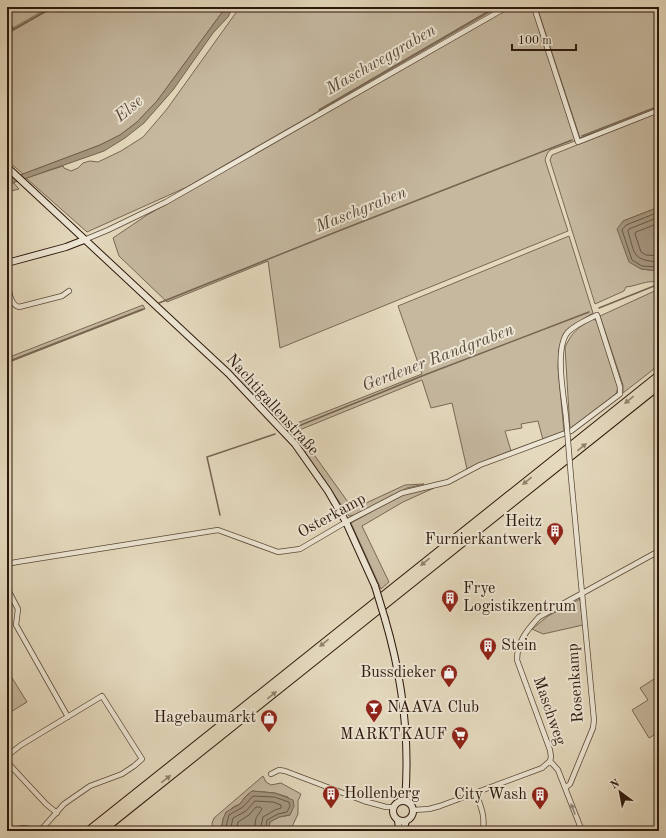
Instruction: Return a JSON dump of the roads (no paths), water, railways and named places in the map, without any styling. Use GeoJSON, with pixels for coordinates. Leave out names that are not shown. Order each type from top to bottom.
{"type":"FeatureCollection","features":[{"type":"Feature","properties":{"kind":"highway"},"geometry":{"type":"LineString","coordinates":[[89,831],[659,376]]}},
{"type":"Feature","properties":{"kind":"highway"},"geometry":{"type":"LineString","coordinates":[[101,831],[659,385]]}},
{"type":"Feature","properties":{"kind":"highway"},"geometry":{"type":"LineString","coordinates":[[107,831],[135,804]]}},
{"type":"Feature","properties":{"kind":"main road","name":"Nachtigallenstraße"},"geometry":{"type":"LineString","coordinates":[[8,169],[240,385],[295,444],[328,491],[346,522],[375,586],[395,659],[403,704],[406,763],[405,801]]}},
{"type":"Feature","properties":{"kind":"main road"},"geometry":{"type":"LineString","coordinates":[[7,263],[66,247],[84,240]]}},
{"type":"Feature","properties":{"kind":"main road"},"geometry":{"type":"LineString","coordinates":[[398,820],[406,820],[411,817],[413,810],[411,804],[405,801],[398,802],[394,807],[393,813],[398,820],[399,831]]}},
{"type":"Feature","properties":{"kind":"main road"},"geometry":{"type":"LineString","coordinates":[[403,831],[406,820]]}},
{"type":"Feature","properties":{"kind":"street"},"geometry":{"type":"LineString","coordinates":[[84,240],[166,202],[507,7]]}},
{"type":"Feature","properties":{"kind":"street"},"geometry":{"type":"LineString","coordinates":[[534,7],[578,142],[659,110]]}},
{"type":"Feature","properties":{"kind":"street"},"geometry":{"type":"LineString","coordinates":[[7,282],[13,303],[15,306],[19,307],[62,296],[69,291]]}},
{"type":"Feature","properties":{"kind":"street","name":"Osterkamp"},"geometry":{"type":"LineString","coordinates":[[7,564],[218,530],[278,552],[300,549],[346,522],[402,493],[448,482],[480,465],[571,432],[620,394],[620,387],[597,315],[581,323],[568,333],[562,346],[560,362],[566,417],[571,477],[581,593]]}},
{"type":"Feature","properties":{"kind":"street","name":"Maschweg"},"geometry":{"type":"LineString","coordinates":[[582,831],[558,770],[550,761],[550,750],[517,660],[517,651],[520,642],[528,629],[539,617],[659,551]]}},
{"type":"Feature","properties":{"kind":"street"},"geometry":{"type":"LineString","coordinates":[[7,588],[18,609],[16,625],[68,717]]}},
{"type":"Feature","properties":{"kind":"street","name":"Rosenkamp"},"geometry":{"type":"LineString","coordinates":[[565,788],[570,784],[593,728],[594,720],[581,593]]}},
{"type":"Feature","properties":{"kind":"street"},"geometry":{"type":"LineString","coordinates":[[7,756],[21,745],[102,696],[142,758],[134,766],[122,774],[90,786],[64,804],[40,831],[26,828],[10,831]]}},
{"type":"Feature","properties":{"kind":"street"},"geometry":{"type":"LineString","coordinates":[[413,810],[434,808],[476,793],[542,768],[550,761]]}},
{"type":"Feature","properties":{"kind":"street"},"geometry":{"type":"LineString","coordinates":[[7,762],[46,804],[57,813]]}},
{"type":"Feature","properties":{"kind":"street"},"geometry":{"type":"LineString","coordinates":[[272,774],[279,770],[285,771],[364,801],[394,807]]}},
{"type":"Feature","properties":{"kind":"street"},"geometry":{"type":"LineString","coordinates":[[476,793],[483,813],[483,831]]}},
{"type":"Feature","properties":{"kind":"water"},"geometry":{"type":"Polygon","coordinates":[[[226,7],[233,7],[228,17],[213,33],[173,90],[144,123],[125,138],[104,151],[7,185],[7,180],[100,145],[120,135],[137,122],[157,101],[226,7]]]}},
{"type":"Feature","properties":{"kind":"water"},"geometry":{"type":"Polygon","coordinates":[[[659,207],[659,271],[641,269],[629,262],[617,229],[623,221],[659,207]]]}},
{"type":"Feature","properties":{"kind":"water"},"geometry":{"type":"Polygon","coordinates":[[[252,791],[275,793],[293,800],[294,806],[290,815],[279,817],[270,822],[268,831],[221,831],[226,812],[240,804],[252,791]]]}},
{"type":"Feature","properties":{"kind":"waterway"},"geometry":{"type":"LineString","coordinates":[[7,33],[53,7]]}},
{"type":"Feature","properties":{"kind":"waterway","name":"Maschweggraben"},"geometry":{"type":"LineString","coordinates":[[319,110],[496,7]]}},
{"type":"Feature","properties":{"kind":"waterway","name":"Maschgraben"},"geometry":{"type":"LineString","coordinates":[[655,7],[659,18]]}},
{"type":"Feature","properties":{"kind":"waterway"},"geometry":{"type":"LineString","coordinates":[[7,20],[13,28]]}},
{"type":"Feature","properties":{"kind":"waterway","name":"Maschgraben"},"geometry":{"type":"LineString","coordinates":[[582,136],[659,106]]}},
{"type":"Feature","properties":{"kind":"waterway","name":"Maschgraben"},"geometry":{"type":"LineString","coordinates":[[159,303],[572,140]]}},
{"type":"Feature","properties":{"kind":"waterway","name":"Gerdener Randgraben"},"geometry":{"type":"LineString","coordinates":[[599,308],[659,284]]}},
{"type":"Feature","properties":{"kind":"waterway","name":"Maschgraben"},"geometry":{"type":"LineString","coordinates":[[7,362],[143,309]]}},
{"type":"Feature","properties":{"kind":"waterway","name":"Gerdener Randgraben"},"geometry":{"type":"LineString","coordinates":[[296,427],[427,374],[589,312]]}},
{"type":"Feature","properties":{"kind":"waterway","name":"Gerdener Randgraben"},"geometry":{"type":"LineString","coordinates":[[220,515],[207,457],[275,434]]}},
{"type":"Feature","properties":{"kind":"place","name":"Heitz Furnierkantwerk"},"geometry":{"type":"Point","coordinates":[555,546]}},
{"type":"Feature","properties":{"kind":"place","name":"Frye Logistikzentrum"},"geometry":{"type":"Point","coordinates":[450,613]}},
{"type":"Feature","properties":{"kind":"place","name":"Stein"},"geometry":{"type":"Point","coordinates":[488,661]}},
{"type":"Feature","properties":{"kind":"place","name":"Bussdieker"},"geometry":{"type":"Point","coordinates":[449,688]}},
{"type":"Feature","properties":{"kind":"place","name":"NAAVA Club"},"geometry":{"type":"Point","coordinates":[374,723]}},
{"type":"Feature","properties":{"kind":"place","name":"Hagebaumarkt"},"geometry":{"type":"Point","coordinates":[269,733]}},
{"type":"Feature","properties":{"kind":"place","name":"MARKTKAUF"},"geometry":{"type":"Point","coordinates":[460,750]}},
{"type":"Feature","properties":{"kind":"place","name":"Hollenberg"},"geometry":{"type":"Point","coordinates":[331,809]}},
{"type":"Feature","properties":{"kind":"place","name":"City Wash"},"geometry":{"type":"Point","coordinates":[540,810]}},
{"type":"Feature","properties":{"kind":"water label","name":"Else"},"geometry":{"type":"Point","coordinates":[129,109]}}]}
